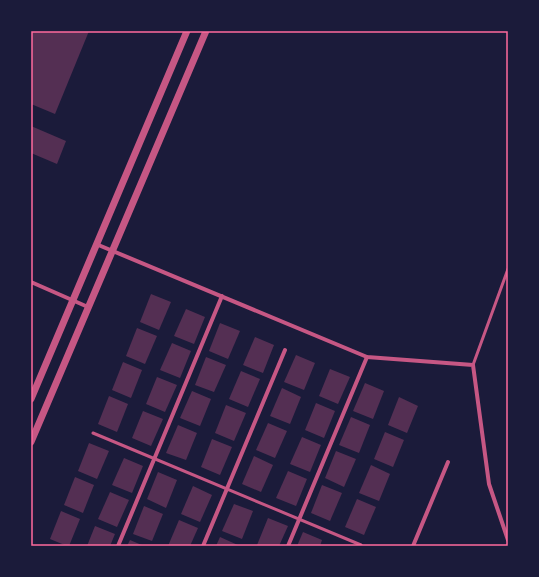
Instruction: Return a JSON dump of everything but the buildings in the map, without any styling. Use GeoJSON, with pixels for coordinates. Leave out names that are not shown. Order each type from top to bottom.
{"type":"FeatureCollection","features":[{"type":"Feature","properties":{"kind":"street"},"geometry":{"type":"LineString","coordinates":[[31,399],[186,31]]}},
{"type":"Feature","properties":{"kind":"street"},"geometry":{"type":"LineString","coordinates":[[31,442],[206,31]]}},
{"type":"Feature","properties":{"kind":"street"},"geometry":{"type":"LineString","coordinates":[[96,244],[367,357],[473,365],[490,484],[508,540]]}},
{"type":"Feature","properties":{"kind":"street"},"geometry":{"type":"LineString","coordinates":[[31,282],[88,307]]}},
{"type":"Feature","properties":{"kind":"street"},"geometry":{"type":"LineString","coordinates":[[118,546],[222,296]]}},
{"type":"Feature","properties":{"kind":"street"},"geometry":{"type":"LineString","coordinates":[[203,546],[285,350]]}},
{"type":"Feature","properties":{"kind":"street"},"geometry":{"type":"LineString","coordinates":[[288,546],[367,357]]}},
{"type":"Feature","properties":{"kind":"street"},"geometry":{"type":"LineString","coordinates":[[413,546],[448,462]]}},
{"type":"Feature","properties":{"kind":"lane"},"geometry":{"type":"LineString","coordinates":[[473,365],[508,269]]}},
{"type":"Feature","properties":{"kind":"lane"},"geometry":{"type":"LineString","coordinates":[[94,434],[361,545]]}}]}
